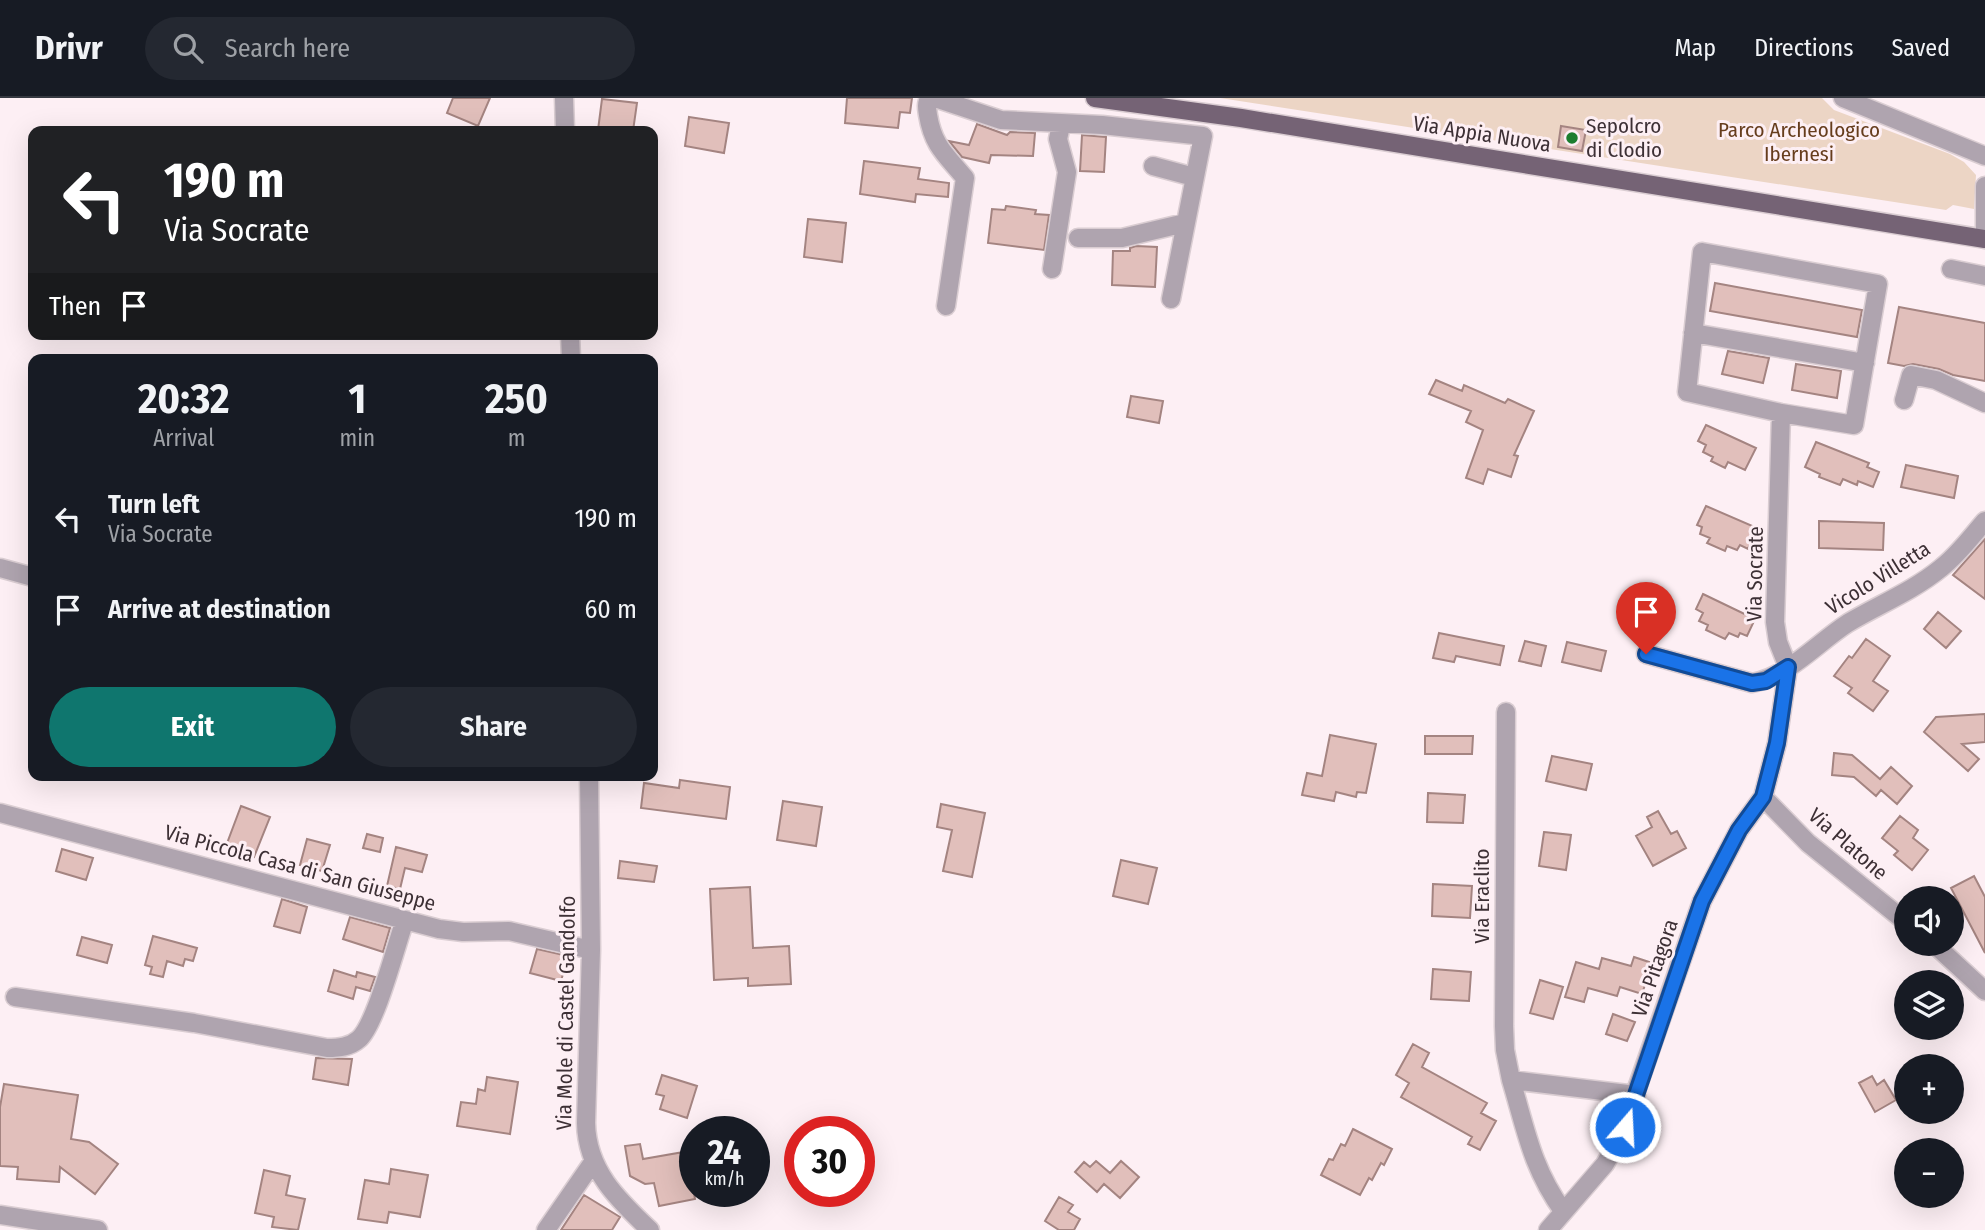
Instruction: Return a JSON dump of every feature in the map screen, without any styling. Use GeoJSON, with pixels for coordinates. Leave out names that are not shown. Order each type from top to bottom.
{"type":"FeatureCollection","features":[{"type":"Feature","properties":{"kind":"main road","name":"Via Appia Nuova"},"geometry":{"type":"LineString","coordinates":[[1095,98],[1241,117],[1985,239]]}},
{"type":"Feature","properties":{"kind":"street"},"geometry":{"type":"LineString","coordinates":[[564,98],[565,126]]}},
{"type":"Feature","properties":{"kind":"street"},"geometry":{"type":"LineString","coordinates":[[929,98],[926,103],[931,133],[965,178],[946,306]]}},
{"type":"Feature","properties":{"kind":"street"},"geometry":{"type":"LineString","coordinates":[[935,98],[1001,120],[1102,125],[1203,136],[1171,299]]}},
{"type":"Feature","properties":{"kind":"street"},"geometry":{"type":"LineString","coordinates":[[1843,98],[1985,156]]}},
{"type":"Feature","properties":{"kind":"street"},"geometry":{"type":"LineString","coordinates":[[1052,269],[1067,172],[1058,139],[1060,125]]}},
{"type":"Feature","properties":{"kind":"street"},"geometry":{"type":"LineString","coordinates":[[1153,166],[1194,177]]}},
{"type":"Feature","properties":{"kind":"street"},"geometry":{"type":"LineString","coordinates":[[1985,186],[1985,239]]}},
{"type":"Feature","properties":{"kind":"street"},"geometry":{"type":"LineString","coordinates":[[1078,238],[1122,238],[1185,223]]}},
{"type":"Feature","properties":{"kind":"street"},"geometry":{"type":"LineString","coordinates":[[1702,252],[1878,284],[1854,425],[1687,392],[1693,333],[1702,252]]}},
{"type":"Feature","properties":{"kind":"street"},"geometry":{"type":"LineString","coordinates":[[1951,269],[1985,276]]}},
{"type":"Feature","properties":{"kind":"street"},"geometry":{"type":"LineString","coordinates":[[1693,333],[1865,363]]}},
{"type":"Feature","properties":{"kind":"street"},"geometry":{"type":"LineString","coordinates":[[1904,400],[1911,375],[1936,380],[1985,403]]}},
{"type":"Feature","properties":{"kind":"street","name":"Via Socrate"},"geometry":{"type":"LineString","coordinates":[[1781,412],[1775,622],[1778,642],[1788,667]]}},
{"type":"Feature","properties":{"kind":"street","name":"Vicolo Villetta"},"geometry":{"type":"LineString","coordinates":[[1788,667],[1836,631],[1939,570],[1956,555],[1985,521]]}},
{"type":"Feature","properties":{"kind":"street"},"geometry":{"type":"LineString","coordinates":[[0,568],[28,576]]}},
{"type":"Feature","properties":{"kind":"street"},"geometry":{"type":"LineString","coordinates":[[1646,654],[1752,683],[1766,681],[1788,667]]}},
{"type":"Feature","properties":{"kind":"street","name":"Via Pitagora"},"geometry":{"type":"LineString","coordinates":[[1548,1230],[1611,1156],[1620,1137],[1702,901],[1739,830],[1763,797],[1777,743],[1788,667]]}},
{"type":"Feature","properties":{"kind":"street","name":"Via Eraclito"},"geometry":{"type":"LineString","coordinates":[[1506,712],[1504,1038],[1511,1080],[1537,1168],[1563,1211]]}},
{"type":"Feature","properties":{"kind":"street","name":"Via Mole di Castel Gandolfo"},"geometry":{"type":"LineString","coordinates":[[589,781],[592,950],[586,1123],[588,1150],[605,1182],[650,1230]]}},
{"type":"Feature","properties":{"kind":"street","name":"Via Platone"},"geometry":{"type":"LineString","coordinates":[[1763,797],[1808,843],[1894,912]]}},
{"type":"Feature","properties":{"kind":"street","name":"Via Piccola Casa di San Giuseppe"},"geometry":{"type":"LineString","coordinates":[[0,813],[405,920],[456,931],[509,931],[592,950]]}},
{"type":"Feature","properties":{"kind":"street"},"geometry":{"type":"LineString","coordinates":[[15,997],[194,1023],[321,1047],[345,1047],[356,1042],[368,1027],[405,920]]}},
{"type":"Feature","properties":{"kind":"street"},"geometry":{"type":"LineString","coordinates":[[1947,956],[1985,992]]}},
{"type":"Feature","properties":{"kind":"street"},"geometry":{"type":"LineString","coordinates":[[1511,1080],[1636,1095]]}},
{"type":"Feature","properties":{"kind":"street"},"geometry":{"type":"LineString","coordinates":[[546,1230],[593,1162]]}},
{"type":"Feature","properties":{"kind":"street"},"geometry":{"type":"LineString","coordinates":[[0,1215],[98,1230]]}},
{"type":"Feature","properties":{"kind":"green space","name":"Parco Archeologico Ibernesi"},"geometry":{"type":"Polygon","coordinates":[[[1220,98],[1822,98],[1834,110],[1950,154],[1964,162],[1976,175],[1974,209],[1953,205],[1946,210],[1220,98]]]}},
{"type":"Feature","properties":{"kind":"building"},"geometry":{"type":"Polygon","coordinates":[[[453,98],[490,98],[478,126],[447,113],[453,98]]]}},
{"type":"Feature","properties":{"kind":"building"},"geometry":{"type":"Polygon","coordinates":[[[847,98],[912,98],[910,113],[900,112],[898,128],[845,123],[847,98]]]}},
{"type":"Feature","properties":{"kind":"building"},"geometry":{"type":"Polygon","coordinates":[[[602,99],[637,103],[634,126],[599,126],[602,99]]]}},
{"type":"Feature","properties":{"kind":"building"},"geometry":{"type":"Polygon","coordinates":[[[689,117],[729,123],[724,153],[685,146],[689,117]]]}},
{"type":"Feature","properties":{"kind":"building"},"geometry":{"type":"Polygon","coordinates":[[[977,124],[1007,135],[1010,132],[1035,133],[1033,156],[991,155],[989,163],[962,157],[949,141],[969,145],[977,124]]]}},
{"type":"Feature","properties":{"kind":"building","name":"Sepolcro di Clodio"},"geometry":{"type":"Polygon","coordinates":[[[1561,126],[1586,130],[1582,151],[1558,147],[1561,126]]]}},
{"type":"Feature","properties":{"kind":"building"},"geometry":{"type":"Polygon","coordinates":[[[1082,135],[1106,137],[1104,172],[1080,171],[1082,135]]]}},
{"type":"Feature","properties":{"kind":"building"},"geometry":{"type":"Polygon","coordinates":[[[864,161],[920,168],[918,179],[949,183],[948,197],[916,194],[915,202],[860,194],[864,161]]]}},
{"type":"Feature","properties":{"kind":"building"},"geometry":{"type":"Polygon","coordinates":[[[1006,206],[1036,210],[1035,214],[1049,215],[1044,250],[988,243],[992,209],[1005,210],[1006,206]]]}},
{"type":"Feature","properties":{"kind":"building"},"geometry":{"type":"Polygon","coordinates":[[[808,219],[846,223],[842,262],[804,257],[808,219]]]}},
{"type":"Feature","properties":{"kind":"building"},"geometry":{"type":"Polygon","coordinates":[[[1157,247],[1155,287],[1112,285],[1113,251],[1130,251],[1130,248],[1157,247]]]}},
{"type":"Feature","properties":{"kind":"building"},"geometry":{"type":"Polygon","coordinates":[[[1715,283],[1862,310],[1857,337],[1710,311],[1715,283]]]}},
{"type":"Feature","properties":{"kind":"building"},"geometry":{"type":"Polygon","coordinates":[[[1899,307],[1985,323],[1985,381],[1913,364],[1904,366],[1888,363],[1899,307]]]}},
{"type":"Feature","properties":{"kind":"building"},"geometry":{"type":"Polygon","coordinates":[[[1728,351],[1769,358],[1763,383],[1722,374],[1728,351]]]}},
{"type":"Feature","properties":{"kind":"building"},"geometry":{"type":"Polygon","coordinates":[[[1796,364],[1841,371],[1837,398],[1792,390],[1796,364]]]}},
{"type":"Feature","properties":{"kind":"building"},"geometry":{"type":"Polygon","coordinates":[[[1436,380],[1462,391],[1464,385],[1505,403],[1508,399],[1534,411],[1514,455],[1518,456],[1511,477],[1488,469],[1483,484],[1466,478],[1483,430],[1466,422],[1471,411],[1429,394],[1436,380]]]}},
{"type":"Feature","properties":{"kind":"building"},"geometry":{"type":"Polygon","coordinates":[[[1131,396],[1163,401],[1159,423],[1127,417],[1131,396]]]}},
{"type":"Feature","properties":{"kind":"building"},"geometry":{"type":"Polygon","coordinates":[[[1706,425],[1756,448],[1745,470],[1728,462],[1725,468],[1711,461],[1713,457],[1703,452],[1706,445],[1698,441],[1706,425]]]}},
{"type":"Feature","properties":{"kind":"building"},"geometry":{"type":"Polygon","coordinates":[[[1816,442],[1869,463],[1867,467],[1879,472],[1873,487],[1858,481],[1857,485],[1843,479],[1840,485],[1819,477],[1820,474],[1805,467],[1816,442]]]}},
{"type":"Feature","properties":{"kind":"building"},"geometry":{"type":"Polygon","coordinates":[[[1906,465],[1958,476],[1954,498],[1901,487],[1906,465]]]}},
{"type":"Feature","properties":{"kind":"building"},"geometry":{"type":"Polygon","coordinates":[[[1706,506],[1757,528],[1748,549],[1740,545],[1737,550],[1727,546],[1725,551],[1707,543],[1710,538],[1700,534],[1702,527],[1697,525],[1706,506]]]}},
{"type":"Feature","properties":{"kind":"building"},"geometry":{"type":"Polygon","coordinates":[[[1819,521],[1884,523],[1883,550],[1819,548],[1819,521]]]}},
{"type":"Feature","properties":{"kind":"building"},"geometry":{"type":"Polygon","coordinates":[[[1985,539],[1985,599],[1953,575],[1985,539]]]}},
{"type":"Feature","properties":{"kind":"building"},"geometry":{"type":"Polygon","coordinates":[[[1703,594],[1755,619],[1747,636],[1740,633],[1738,637],[1729,633],[1725,639],[1706,630],[1708,625],[1699,621],[1703,613],[1696,609],[1703,594]]]}},
{"type":"Feature","properties":{"kind":"building"},"geometry":{"type":"Polygon","coordinates":[[[1938,612],[1961,631],[1946,648],[1924,629],[1938,612]]]}},
{"type":"Feature","properties":{"kind":"building"},"geometry":{"type":"Polygon","coordinates":[[[1439,633],[1504,646],[1500,665],[1456,656],[1454,662],[1433,658],[1439,633]]]}},
{"type":"Feature","properties":{"kind":"building"},"geometry":{"type":"Polygon","coordinates":[[[1866,639],[1890,656],[1873,681],[1888,691],[1873,711],[1848,693],[1852,688],[1834,676],[1866,639]]]}},
{"type":"Feature","properties":{"kind":"building"},"geometry":{"type":"Polygon","coordinates":[[[1525,641],[1546,646],[1541,666],[1519,661],[1525,641]]]}},
{"type":"Feature","properties":{"kind":"building"},"geometry":{"type":"Polygon","coordinates":[[[1567,642],[1606,651],[1601,671],[1562,662],[1567,642]]]}},
{"type":"Feature","properties":{"kind":"building"},"geometry":{"type":"Polygon","coordinates":[[[1985,714],[1985,742],[1962,744],[1979,759],[1968,771],[1924,732],[1936,717],[1985,714]]]}},
{"type":"Feature","properties":{"kind":"building"},"geometry":{"type":"Polygon","coordinates":[[[1330,735],[1376,744],[1366,793],[1357,792],[1356,797],[1336,792],[1334,801],[1302,795],[1307,773],[1322,776],[1330,735]]]}},
{"type":"Feature","properties":{"kind":"building"},"geometry":{"type":"Polygon","coordinates":[[[1425,736],[1473,736],[1472,754],[1425,754],[1425,736]]]}},
{"type":"Feature","properties":{"kind":"building"},"geometry":{"type":"Polygon","coordinates":[[[1834,753],[1852,755],[1880,779],[1891,767],[1912,786],[1897,804],[1881,790],[1876,796],[1854,777],[1832,775],[1834,753]]]}},
{"type":"Feature","properties":{"kind":"building"},"geometry":{"type":"Polygon","coordinates":[[[1552,756],[1592,764],[1586,790],[1546,781],[1552,756]]]}},
{"type":"Feature","properties":{"kind":"building"},"geometry":{"type":"Polygon","coordinates":[[[680,780],[730,787],[726,819],[641,808],[644,783],[679,788],[680,780]]]}},
{"type":"Feature","properties":{"kind":"building"},"geometry":{"type":"Polygon","coordinates":[[[1428,793],[1465,795],[1463,823],[1427,822],[1428,793]]]}},
{"type":"Feature","properties":{"kind":"building"},"geometry":{"type":"Polygon","coordinates":[[[783,801],[822,807],[816,846],[777,840],[783,801]]]}},
{"type":"Feature","properties":{"kind":"building"},"geometry":{"type":"Polygon","coordinates":[[[941,804],[985,813],[972,877],[943,871],[952,830],[937,827],[941,804]]]}},
{"type":"Feature","properties":{"kind":"building"},"geometry":{"type":"Polygon","coordinates":[[[241,806],[270,817],[254,857],[226,846],[241,806]]]}},
{"type":"Feature","properties":{"kind":"building"},"geometry":{"type":"Polygon","coordinates":[[[1658,811],[1671,834],[1677,831],[1686,848],[1653,866],[1636,836],[1652,827],[1647,817],[1658,811]]]}},
{"type":"Feature","properties":{"kind":"building"},"geometry":{"type":"Polygon","coordinates":[[[1900,816],[1918,830],[1913,838],[1928,850],[1912,870],[1894,855],[1898,851],[1882,838],[1900,816]]]}},
{"type":"Feature","properties":{"kind":"building"},"geometry":{"type":"Polygon","coordinates":[[[1544,832],[1571,835],[1566,870],[1539,866],[1544,832]]]}},
{"type":"Feature","properties":{"kind":"building"},"geometry":{"type":"Polygon","coordinates":[[[367,834],[383,838],[380,852],[363,848],[367,834]]]}},
{"type":"Feature","properties":{"kind":"building"},"geometry":{"type":"Polygon","coordinates":[[[307,839],[330,845],[322,871],[300,865],[307,839]]]}},
{"type":"Feature","properties":{"kind":"building"},"geometry":{"type":"Polygon","coordinates":[[[396,847],[427,855],[422,872],[405,868],[400,889],[387,886],[396,847]]]}},
{"type":"Feature","properties":{"kind":"building"},"geometry":{"type":"Polygon","coordinates":[[[62,849],[93,858],[86,880],[56,871],[62,849]]]}},
{"type":"Feature","properties":{"kind":"building"},"geometry":{"type":"Polygon","coordinates":[[[1121,860],[1157,868],[1148,904],[1113,896],[1121,860]]]}},
{"type":"Feature","properties":{"kind":"building"},"geometry":{"type":"Polygon","coordinates":[[[620,861],[657,866],[654,882],[618,878],[620,861]]]}},
{"type":"Feature","properties":{"kind":"building"},"geometry":{"type":"Polygon","coordinates":[[[1974,876],[1985,897],[1985,953],[1964,913],[1964,886],[1955,886],[1974,876]]]}},
{"type":"Feature","properties":{"kind":"building"},"geometry":{"type":"Polygon","coordinates":[[[1433,884],[1472,886],[1470,918],[1432,916],[1433,884]]]}},
{"type":"Feature","properties":{"kind":"building"},"geometry":{"type":"Polygon","coordinates":[[[750,887],[753,948],[789,946],[791,984],[748,986],[748,978],[714,980],[710,889],[750,887]]]}},
{"type":"Feature","properties":{"kind":"building"},"geometry":{"type":"Polygon","coordinates":[[[282,899],[307,907],[300,933],[274,926],[282,899]]]}},
{"type":"Feature","properties":{"kind":"building"},"geometry":{"type":"Polygon","coordinates":[[[350,917],[390,928],[383,952],[343,939],[350,917]]]}},
{"type":"Feature","properties":{"kind":"building"},"geometry":{"type":"Polygon","coordinates":[[[153,936],[197,948],[193,961],[185,959],[183,966],[167,961],[163,977],[150,974],[152,967],[145,965],[153,936]]]}},
{"type":"Feature","properties":{"kind":"building"},"geometry":{"type":"Polygon","coordinates":[[[82,937],[112,945],[107,963],[77,955],[82,937]]]}},
{"type":"Feature","properties":{"kind":"building"},"geometry":{"type":"Polygon","coordinates":[[[537,949],[568,956],[561,981],[530,973],[537,949]]]}},
{"type":"Feature","properties":{"kind":"building"},"geometry":{"type":"Polygon","coordinates":[[[1634,957],[1652,963],[1642,994],[1620,987],[1617,996],[1588,988],[1584,1002],[1565,997],[1576,962],[1599,969],[1602,958],[1631,966],[1634,957]]]}},
{"type":"Feature","properties":{"kind":"building"},"geometry":{"type":"Polygon","coordinates":[[[1433,969],[1471,972],[1469,1001],[1431,999],[1433,969]]]}},
{"type":"Feature","properties":{"kind":"building"},"geometry":{"type":"Polygon","coordinates":[[[334,970],[356,977],[357,972],[375,977],[370,991],[356,987],[353,999],[328,991],[334,970]]]}},
{"type":"Feature","properties":{"kind":"building"},"geometry":{"type":"Polygon","coordinates":[[[1540,980],[1563,987],[1553,1019],[1530,1013],[1540,980]]]}},
{"type":"Feature","properties":{"kind":"building"},"geometry":{"type":"Polygon","coordinates":[[[1613,1014],[1635,1022],[1627,1041],[1606,1034],[1613,1014]]]}},
{"type":"Feature","properties":{"kind":"building"},"geometry":{"type":"Polygon","coordinates":[[[1413,1044],[1429,1053],[1422,1067],[1487,1103],[1481,1113],[1496,1121],[1480,1150],[1468,1144],[1472,1137],[1401,1097],[1409,1083],[1396,1075],[1413,1044]]]}},
{"type":"Feature","properties":{"kind":"building"},"geometry":{"type":"Polygon","coordinates":[[[316,1058],[352,1059],[348,1085],[313,1079],[316,1058]]]}},
{"type":"Feature","properties":{"kind":"building"},"geometry":{"type":"Polygon","coordinates":[[[662,1075],[697,1086],[688,1116],[660,1109],[664,1096],[656,1094],[662,1075]]]}},
{"type":"Feature","properties":{"kind":"building"},"geometry":{"type":"Polygon","coordinates":[[[1872,1076],[1877,1085],[1884,1080],[1894,1101],[1875,1112],[1859,1083],[1872,1076]]]}},
{"type":"Feature","properties":{"kind":"building"},"geometry":{"type":"Polygon","coordinates":[[[487,1077],[518,1082],[510,1134],[457,1126],[461,1102],[476,1104],[478,1089],[485,1091],[487,1077]]]}},
{"type":"Feature","properties":{"kind":"building"},"geometry":{"type":"Polygon","coordinates":[[[4,1084],[78,1095],[71,1139],[89,1142],[118,1164],[95,1194],[60,1167],[59,1182],[17,1179],[18,1167],[0,1166],[0,1107],[4,1084]]]}},
{"type":"Feature","properties":{"kind":"building"},"geometry":{"type":"Polygon","coordinates":[[[1353,1129],[1392,1149],[1384,1165],[1381,1163],[1372,1180],[1369,1178],[1360,1195],[1321,1175],[1341,1144],[1345,1146],[1353,1129]]]}},
{"type":"Feature","properties":{"kind":"building"},"geometry":{"type":"Polygon","coordinates":[[[640,1144],[643,1159],[679,1153],[679,1202],[659,1206],[654,1183],[645,1184],[630,1176],[625,1146],[640,1144]]]}},
{"type":"Feature","properties":{"kind":"building"},"geometry":{"type":"Polygon","coordinates":[[[1096,1161],[1110,1173],[1121,1161],[1139,1177],[1120,1198],[1104,1184],[1097,1192],[1075,1172],[1084,1162],[1090,1167],[1096,1161]]]}},
{"type":"Feature","properties":{"kind":"building"},"geometry":{"type":"Polygon","coordinates":[[[391,1169],[428,1175],[420,1217],[389,1212],[387,1223],[358,1219],[365,1180],[389,1184],[391,1169]]]}},
{"type":"Feature","properties":{"kind":"building"},"geometry":{"type":"Polygon","coordinates":[[[264,1170],[290,1176],[286,1195],[305,1199],[298,1230],[272,1227],[274,1217],[255,1213],[264,1170]]]}},
{"type":"Feature","properties":{"kind":"building"},"geometry":{"type":"Polygon","coordinates":[[[584,1195],[620,1217],[612,1230],[561,1230],[584,1195]]]}},
{"type":"Feature","properties":{"kind":"building"},"geometry":{"type":"Polygon","coordinates":[[[1059,1197],[1073,1205],[1068,1212],[1080,1219],[1074,1230],[1059,1230],[1045,1221],[1059,1197]]]}},
{"type":"Feature","properties":{"kind":"place","name":"Sepolcro di Clodio"},"geometry":{"type":"Point","coordinates":[1572,138]}},
{"type":"Feature","properties":{"kind":"route"},"geometry":{"type":"LineString","coordinates":[[1625,1127],[1702,901],[1739,830],[1763,797],[1777,743],[1788,667],[1766,681],[1752,683],[1646,654]]}}]}
